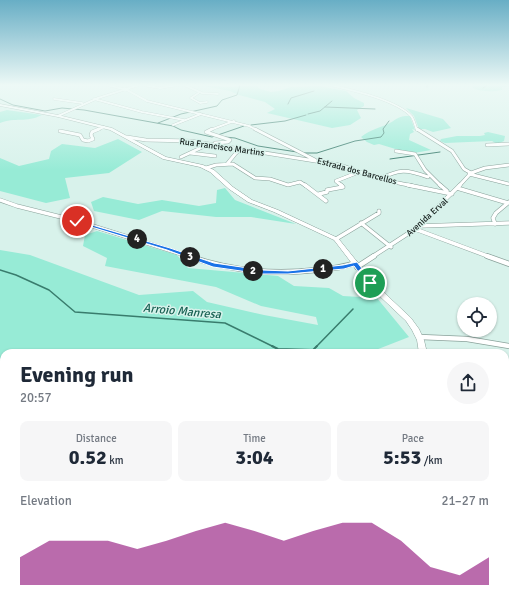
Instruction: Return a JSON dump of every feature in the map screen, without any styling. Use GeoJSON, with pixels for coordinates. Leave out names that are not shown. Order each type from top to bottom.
{"type":"FeatureCollection","features":[{"type":"Feature","properties":{"kind":"main road"},"geometry":{"type":"LineString","coordinates":[[43,113],[104,127],[127,137],[165,158],[206,168],[215,172],[231,188],[250,201],[276,211],[336,239],[343,245],[370,283],[412,323],[420,337],[422,349]]}},
{"type":"Feature","properties":{"kind":"street"},"geometry":{"type":"LineString","coordinates":[[58,116],[64,113]]}},
{"type":"Feature","properties":{"kind":"street"},"geometry":{"type":"LineString","coordinates":[[148,113],[184,120]]}},
{"type":"Feature","properties":{"kind":"street","name":"Estrada dos Barcellos"},"geometry":{"type":"LineString","coordinates":[[198,113],[235,121],[249,126],[304,153],[316,161],[340,165],[379,179],[452,194]]}},
{"type":"Feature","properties":{"kind":"street"},"geometry":{"type":"LineString","coordinates":[[407,113],[412,117],[417,130],[452,151],[464,168],[470,173],[509,184]]}},
{"type":"Feature","properties":{"kind":"street"},"geometry":{"type":"LineString","coordinates":[[173,125],[201,114]]}},
{"type":"Feature","properties":{"kind":"street"},"geometry":{"type":"LineString","coordinates":[[203,143],[223,143],[230,141],[227,138],[206,132],[218,126],[235,121]]}},
{"type":"Feature","properties":{"kind":"street"},"geometry":{"type":"LineString","coordinates":[[60,131],[80,135],[83,140],[88,141],[93,139],[90,133],[104,127]]}},
{"type":"Feature","properties":{"kind":"street","name":"Rua Francisco Martins"},"geometry":{"type":"LineString","coordinates":[[127,137],[203,143],[316,161]]}},
{"type":"Feature","properties":{"kind":"street"},"geometry":{"type":"LineString","coordinates":[[181,158],[209,144]]}},
{"type":"Feature","properties":{"kind":"street"},"geometry":{"type":"LineString","coordinates":[[487,145],[509,144]]}},
{"type":"Feature","properties":{"kind":"street"},"geometry":{"type":"LineString","coordinates":[[227,164],[236,153],[242,149]]}},
{"type":"Feature","properties":{"kind":"street"},"geometry":{"type":"LineString","coordinates":[[396,151],[415,154],[430,178],[448,192]]}},
{"type":"Feature","properties":{"kind":"street"},"geometry":{"type":"LineString","coordinates":[[190,153],[215,156]]}},
{"type":"Feature","properties":{"kind":"street"},"geometry":{"type":"LineString","coordinates":[[206,168],[216,165],[236,165],[245,173],[255,178],[270,179],[288,185],[300,182],[319,194],[326,201]]}},
{"type":"Feature","properties":{"kind":"street"},"geometry":{"type":"LineString","coordinates":[[470,173],[485,168],[509,165]]}},
{"type":"Feature","properties":{"kind":"street"},"geometry":{"type":"LineString","coordinates":[[379,179],[405,169],[430,178]]}},
{"type":"Feature","properties":{"kind":"street"},"geometry":{"type":"LineString","coordinates":[[319,194],[327,192],[328,190],[343,187],[336,181],[359,172]]}},
{"type":"Feature","properties":{"kind":"street","name":"Avenida Erval"},"geometry":{"type":"LineString","coordinates":[[0,200],[16,206],[77,221],[168,249],[213,265],[262,272],[288,273],[356,265],[391,246],[419,226],[452,194],[470,173]]}},
{"type":"Feature","properties":{"kind":"street"},"geometry":{"type":"LineString","coordinates":[[457,188],[509,202]]}},
{"type":"Feature","properties":{"kind":"street"},"geometry":{"type":"LineString","coordinates":[[495,224],[493,218],[496,213],[509,202]]}},
{"type":"Feature","properties":{"kind":"street"},"geometry":{"type":"LineString","coordinates":[[336,239],[379,213],[379,211]]}},
{"type":"Feature","properties":{"kind":"street"},"geometry":{"type":"LineString","coordinates":[[361,223],[391,246]]}},
{"type":"Feature","properties":{"kind":"street"},"geometry":{"type":"LineString","coordinates":[[419,226],[509,223]]}},
{"type":"Feature","properties":{"kind":"street"},"geometry":{"type":"LineString","coordinates":[[415,229],[509,264]]}},
{"type":"Feature","properties":{"kind":"street"},"geometry":{"type":"LineString","coordinates":[[420,337],[467,340],[509,346]]}},
{"type":"Feature","properties":{"kind":"green space"},"geometry":{"type":"Polygon","coordinates":[[[0,113],[30,113],[42,115],[31,119],[11,120],[0,123],[0,113]]]}},
{"type":"Feature","properties":{"kind":"green space"},"geometry":{"type":"Polygon","coordinates":[[[268,113],[359,113],[361,118],[350,125],[332,128],[268,113]]]}},
{"type":"Feature","properties":{"kind":"green space"},"geometry":{"type":"Polygon","coordinates":[[[411,113],[424,113],[443,119],[451,128],[433,132],[425,129],[419,129],[414,116],[411,113]]]}},
{"type":"Feature","properties":{"kind":"green space"},"geometry":{"type":"Polygon","coordinates":[[[410,116],[415,130],[412,129],[414,132],[410,134],[409,140],[431,150],[414,153],[402,151],[379,144],[374,145],[361,137],[400,117],[410,116]]]}},
{"type":"Feature","properties":{"kind":"green space"},"geometry":{"type":"Polygon","coordinates":[[[488,132],[505,136],[504,141],[497,144],[492,141],[445,143],[440,141],[441,139],[457,136],[480,136],[485,135],[484,133],[488,132]]]}},
{"type":"Feature","properties":{"kind":"green space"},"geometry":{"type":"Polygon","coordinates":[[[118,139],[142,152],[109,173],[65,178],[70,198],[46,203],[0,191],[0,158],[19,166],[49,159],[51,151],[62,144],[95,148],[118,139]]]}},
{"type":"Feature","properties":{"kind":"green space"},"geometry":{"type":"Polygon","coordinates":[[[225,188],[235,200],[296,224],[251,217],[216,217],[162,211],[139,220],[94,211],[91,202],[103,197],[138,204],[162,200],[199,206],[216,203],[217,190],[225,188]]]}},
{"type":"Feature","properties":{"kind":"green space"},"geometry":{"type":"Polygon","coordinates":[[[97,231],[177,255],[188,268],[278,276],[294,286],[329,288],[343,296],[377,298],[409,337],[378,349],[0,349],[0,250],[30,255],[139,295],[193,291],[207,302],[318,325],[316,317],[261,306],[216,287],[105,266],[107,258],[83,246],[85,235],[97,231]]]}},
{"type":"Feature","properties":{"kind":"waterway"},"geometry":{"type":"LineString","coordinates":[[102,113],[173,126],[181,130],[212,137],[244,126]]}},
{"type":"Feature","properties":{"kind":"waterway"},"geometry":{"type":"LineString","coordinates":[[158,123],[184,113]]}},
{"type":"Feature","properties":{"kind":"waterway"},"geometry":{"type":"LineString","coordinates":[[251,125],[285,121],[306,115]]}},
{"type":"Feature","properties":{"kind":"waterway"},"geometry":{"type":"LineString","coordinates":[[303,153],[317,153],[355,141],[381,137],[384,133],[383,129],[389,121]]}},
{"type":"Feature","properties":{"kind":"waterway"},"geometry":{"type":"LineString","coordinates":[[225,137],[235,138],[258,146],[297,152]]}},
{"type":"Feature","properties":{"kind":"waterway"},"geometry":{"type":"LineString","coordinates":[[390,159],[440,152]]}},
{"type":"Feature","properties":{"kind":"waterway","name":"Arroio Manresa"},"geometry":{"type":"LineString","coordinates":[[0,270],[16,275],[49,290],[75,312],[225,323],[274,347]]}},
{"type":"Feature","properties":{"kind":"waterway","name":"Arroio Manresa"},"geometry":{"type":"LineString","coordinates":[[316,347],[353,309]]}},
{"type":"Feature","properties":{"kind":"waterway","name":"Arroio Manresa"},"geometry":{"type":"LineString","coordinates":[[274,347],[278,349]]}},
{"type":"Feature","properties":{"kind":"route"},"geometry":{"type":"LineString","coordinates":[[77,221],[168,249],[213,265],[262,272],[288,273],[344,267],[355,263],[370,283]]}}]}
